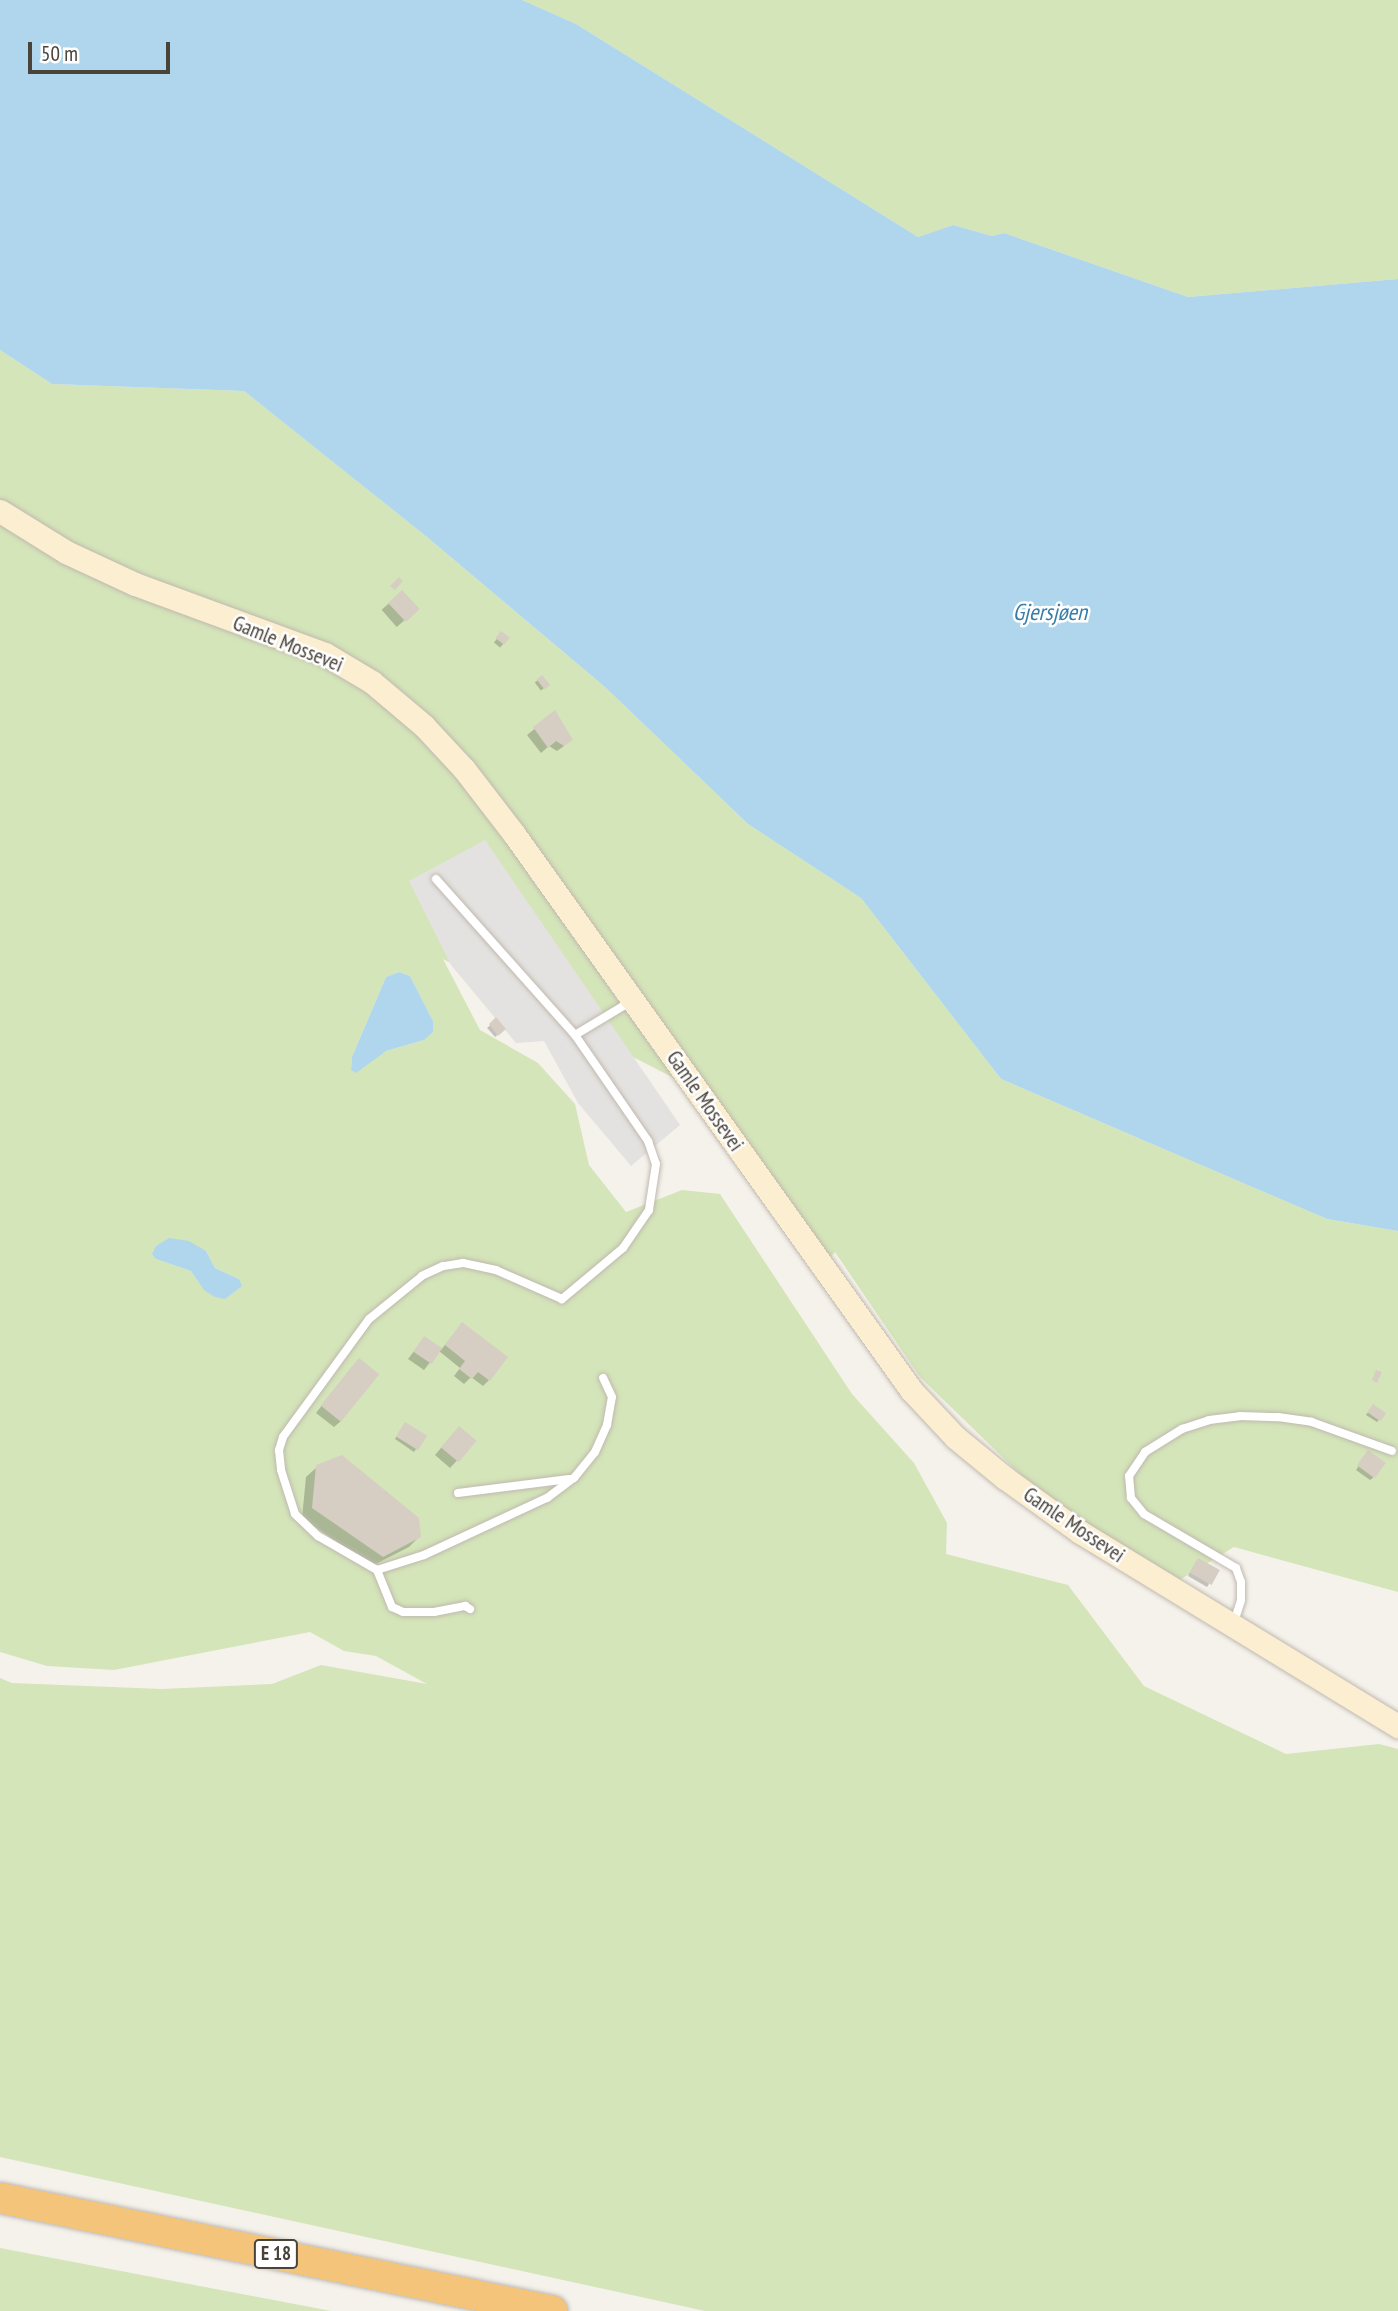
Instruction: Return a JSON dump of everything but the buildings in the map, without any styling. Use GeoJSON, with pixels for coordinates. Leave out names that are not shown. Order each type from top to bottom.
{"type":"FeatureCollection","features":[{"type":"Feature","properties":{"kind":"highway","name":"E 18"},"geometry":{"type":"LineString","coordinates":[[0,2198],[553,2311]]}},
{"type":"Feature","properties":{"kind":"highway","name":"E 18"},"geometry":{"type":"LineString","coordinates":[[0,2214],[474,2311]]}},
{"type":"Feature","properties":{"kind":"main road","name":"Gamle Mossevei"},"geometry":{"type":"LineString","coordinates":[[0,512],[66,552],[112,573],[315,650],[372,682],[424,726],[464,769],[633,1000],[911,1390],[955,1437],[1005,1478],[1080,1532],[1398,1726]]}},
{"type":"Feature","properties":{"kind":"lane"},"geometry":{"type":"LineString","coordinates":[[436,879],[575,1035],[649,1141],[656,1164],[649,1210],[623,1248],[562,1299],[496,1270],[463,1263],[443,1266],[422,1276],[369,1319],[284,1437],[279,1450],[281,1470],[295,1514],[318,1536],[377,1570],[392,1607],[403,1612],[434,1612],[465,1606],[470,1609]]}},
{"type":"Feature","properties":{"kind":"lane"},"geometry":{"type":"LineString","coordinates":[[575,1035],[633,1000]]}},
{"type":"Feature","properties":{"kind":"lane"},"geometry":{"type":"LineString","coordinates":[[377,1570],[424,1555],[534,1504],[574,1478],[595,1452],[607,1424],[612,1396],[603,1378]]}},
{"type":"Feature","properties":{"kind":"lane"},"geometry":{"type":"LineString","coordinates":[[1232,1627],[1241,1600],[1241,1582],[1236,1567],[1144,1514],[1131,1498],[1129,1476],[1145,1452],[1182,1429],[1209,1420],[1240,1416],[1278,1417],[1312,1422],[1392,1451]]}},
{"type":"Feature","properties":{"kind":"lane"},"geometry":{"type":"LineString","coordinates":[[458,1493],[574,1478]]}},
{"type":"Feature","properties":{"kind":"green space"},"geometry":{"type":"Polygon","coordinates":[[[522,0],[1398,0],[1398,279],[1188,297],[1004,233],[992,236],[953,225],[918,237],[576,24],[522,0]]]}},
{"type":"Feature","properties":{"kind":"green space"},"geometry":{"type":"Polygon","coordinates":[[[0,350],[52,384],[244,391],[427,537],[605,687],[748,824],[861,898],[1001,1079],[1327,1219],[1398,1231],[1398,1592],[1234,1547],[1168,1587],[1080,1532],[920,1377],[835,1252],[822,1266],[697,1090],[443,959],[480,1030],[538,1063],[575,1104],[589,1165],[626,1212],[682,1190],[720,1194],[852,1394],[914,1463],[947,1523],[946,1554],[1068,1585],[1144,1686],[1286,1754],[1379,1744],[1398,1749],[1398,2311],[705,2311],[0,2157],[0,1678],[12,1683],[162,1689],[272,1684],[321,1665],[427,1684],[376,1656],[344,1651],[310,1632],[114,1670],[47,1666],[0,1652],[0,350]],[[399,972],[386,977],[352,1057],[351,1070],[386,1051],[424,1040],[433,1021],[410,976],[399,972]],[[206,1251],[156,1259],[191,1271],[204,1289],[239,1279],[215,1268],[206,1251]]]}},
{"type":"Feature","properties":{"kind":"green space"},"geometry":{"type":"Polygon","coordinates":[[[0,2248],[331,2311],[0,2311],[0,2248]]]}},
{"type":"Feature","properties":{"kind":"shaded area"},"geometry":{"type":"Polygon","coordinates":[[[485,840],[680,1125],[631,1166],[578,1103],[544,1041],[516,1043],[451,965],[409,881],[485,840]]]}},
{"type":"Feature","properties":{"kind":"water","name":"Gjersjøen"},"geometry":{"type":"Polygon","coordinates":[[[0,0],[522,0],[576,24],[918,237],[953,225],[992,236],[1004,233],[1188,297],[1398,279],[1398,1231],[1327,1219],[1001,1079],[861,898],[748,824],[605,687],[427,537],[244,391],[52,384],[0,350],[0,0]]]}},
{"type":"Feature","properties":{"kind":"water"},"geometry":{"type":"Polygon","coordinates":[[[399,972],[410,976],[433,1021],[433,1032],[424,1040],[386,1051],[356,1073],[351,1070],[352,1057],[386,977],[399,972]]]}},
{"type":"Feature","properties":{"kind":"water"},"geometry":{"type":"Polygon","coordinates":[[[169,1238],[189,1241],[206,1251],[215,1268],[239,1279],[242,1286],[225,1299],[215,1297],[204,1290],[191,1271],[156,1259],[152,1254],[156,1246],[169,1238]]]}}]}
